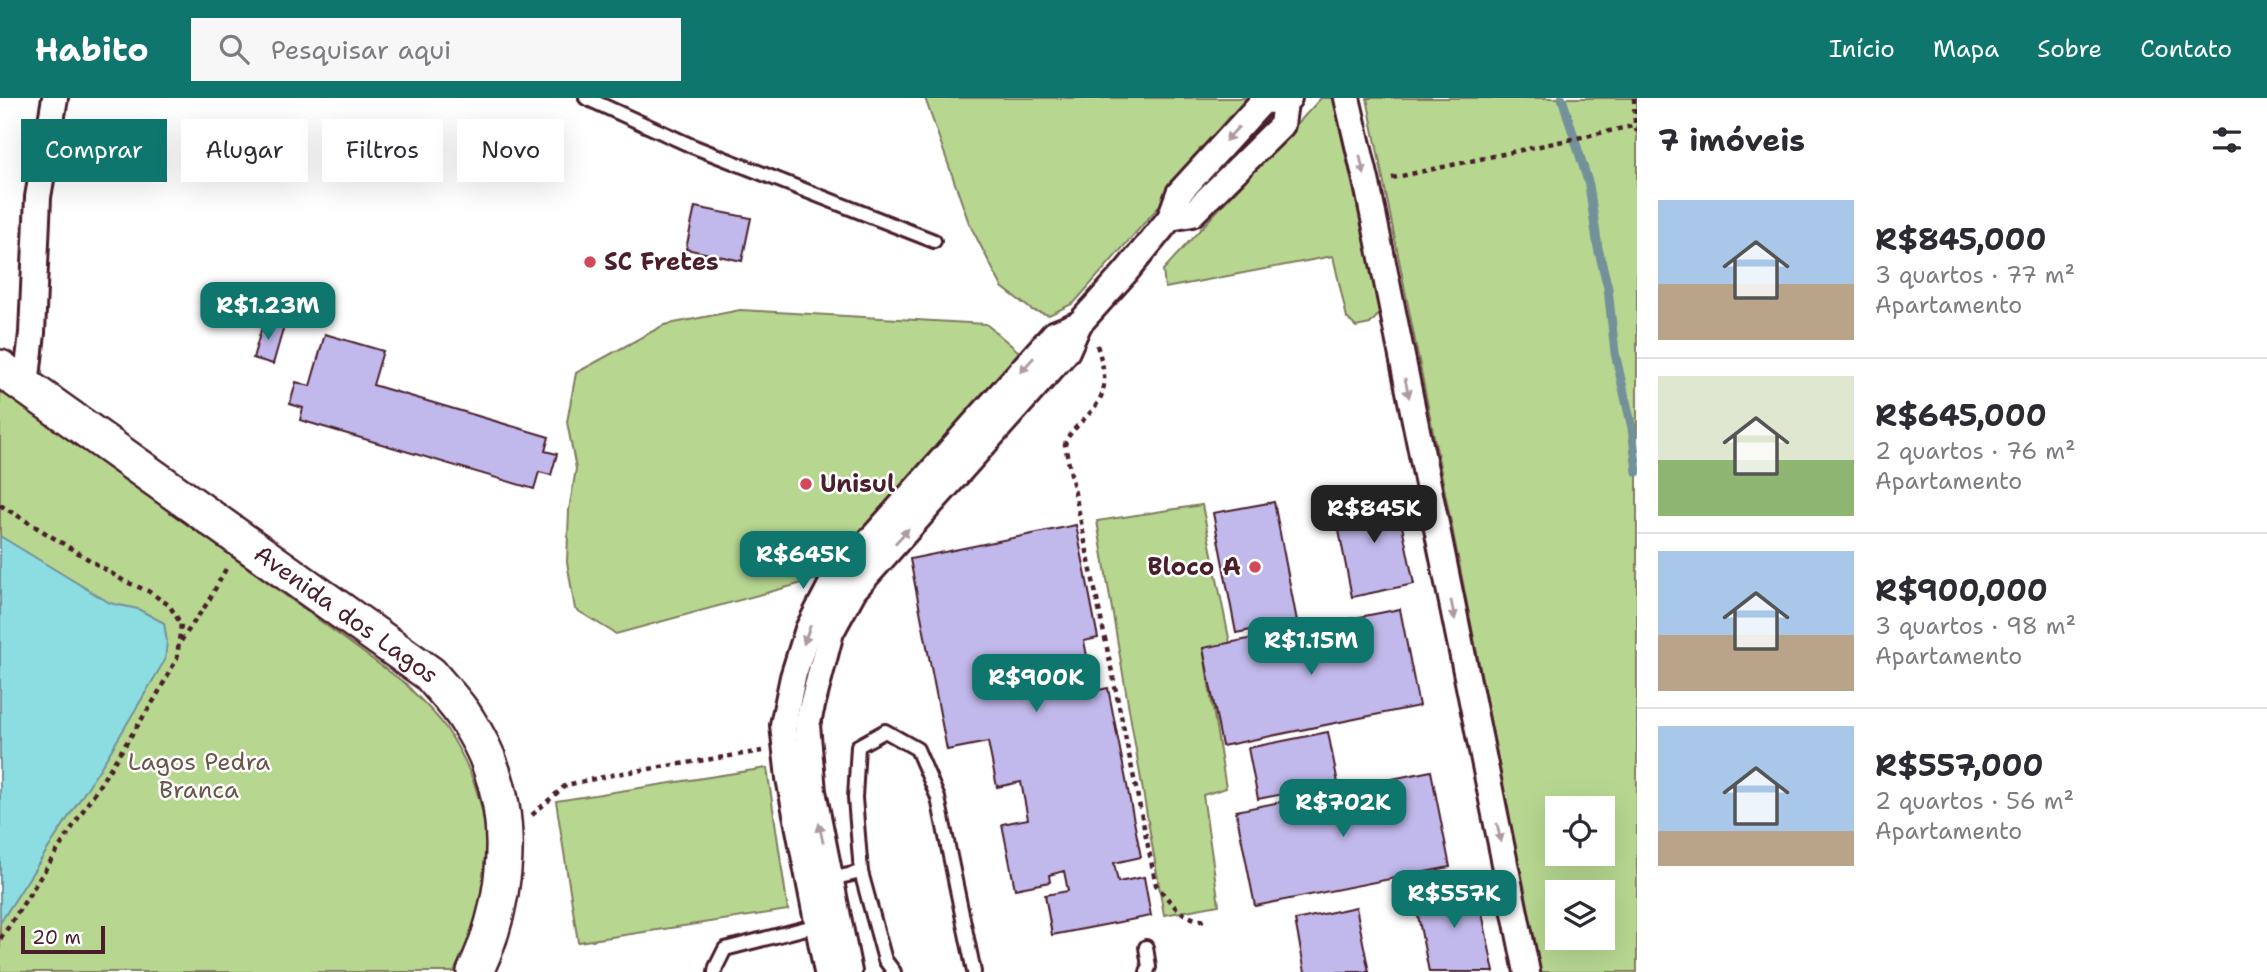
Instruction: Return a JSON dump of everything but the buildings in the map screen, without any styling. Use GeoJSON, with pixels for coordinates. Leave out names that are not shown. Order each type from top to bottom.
{"type":"FeatureCollection","features":[{"type":"Feature","properties":{"kind":"main road","name":"Avenida dos Lagos"},"geometry":{"type":"LineString","coordinates":[[13,377],[430,674],[466,718],[491,768],[504,824],[502,882],[492,926],[475,972]]}},
{"type":"Feature","properties":{"kind":"street"},"geometry":{"type":"LineString","coordinates":[[13,377],[32,333],[38,197],[55,98]]}},
{"type":"Feature","properties":{"kind":"street"},"geometry":{"type":"LineString","coordinates":[[1347,98],[1367,184],[1527,972]]}},
{"type":"Feature","properties":{"kind":"street"},"geometry":{"type":"LineString","coordinates":[[827,972],[818,925],[820,881],[807,725],[831,632],[854,590],[1068,351],[1080,324],[1170,218],[1179,192],[1264,100],[1287,100]]}},
{"type":"Feature","properties":{"kind":"street"},"geometry":{"type":"LineString","coordinates":[[849,972],[789,778],[785,747],[783,725],[793,677],[808,629],[832,583],[1054,334],[1080,324]]}},
{"type":"Feature","properties":{"kind":"lane"},"geometry":{"type":"LineString","coordinates":[[586,98],[692,146],[934,241]]}},
{"type":"Feature","properties":{"kind":"lane"},"geometry":{"type":"LineString","coordinates":[[894,972],[885,960],[861,872],[855,798],[858,746],[884,731],[917,748],[938,798],[974,972]]}},
{"type":"Feature","properties":{"kind":"lane"},"geometry":{"type":"LineString","coordinates":[[820,881],[861,872]]}},
{"type":"Feature","properties":{"kind":"lane"},"geometry":{"type":"LineString","coordinates":[[715,972],[725,949],[818,925]]}},
{"type":"Feature","properties":{"kind":"lane"},"geometry":{"type":"LineString","coordinates":[[1146,947],[1149,967],[1147,972]]}},
{"type":"Feature","properties":{"kind":"path"},"geometry":{"type":"LineString","coordinates":[[1634,98],[1637,132]]}},
{"type":"Feature","properties":{"kind":"path"},"geometry":{"type":"LineString","coordinates":[[1367,184],[1636,125]]}},
{"type":"Feature","properties":{"kind":"path"},"geometry":{"type":"LineString","coordinates":[[1101,360],[1104,390],[1101,401],[1070,433],[1066,445],[1156,885],[1178,910],[1191,919],[1207,921]]}},
{"type":"Feature","properties":{"kind":"path"},"geometry":{"type":"LineString","coordinates":[[0,505],[124,581],[148,591],[169,606],[181,624],[177,658],[156,697],[0,940]]}},
{"type":"Feature","properties":{"kind":"path"},"geometry":{"type":"LineString","coordinates":[[180,642],[208,602],[241,540]]}},
{"type":"Feature","properties":{"kind":"path"},"geometry":{"type":"LineString","coordinates":[[503,846],[537,810],[566,785],[617,774],[785,747]]}},
{"type":"Feature","properties":{"kind":"green space"},"geometry":{"type":"Polygon","coordinates":[[[925,98],[1254,98],[1074,303],[1049,315],[1032,310],[1002,287],[969,223],[925,98]]]}},
{"type":"Feature","properties":{"kind":"green space"},"geometry":{"type":"Polygon","coordinates":[[[1321,98],[1333,98],[1381,312],[1370,324],[1356,327],[1347,318],[1333,256],[1165,288],[1163,270],[1321,98]]]}},
{"type":"Feature","properties":{"kind":"green space"},"geometry":{"type":"Polygon","coordinates":[[[1367,98],[1637,98],[1637,972],[1540,972],[1367,98]]]}},
{"type":"Feature","properties":{"kind":"green space"},"geometry":{"type":"Polygon","coordinates":[[[740,310],[986,324],[1024,356],[828,576],[616,634],[575,609],[567,562],[569,510],[576,469],[567,422],[576,373],[664,325],[740,310]]]}},
{"type":"Feature","properties":{"kind":"green space","name":"Lagos Pedra Branca"},"geometry":{"type":"Polygon","coordinates":[[[0,386],[406,684],[442,722],[463,758],[476,788],[486,848],[485,879],[479,910],[454,972],[0,972],[0,386]]]}},
{"type":"Feature","properties":{"kind":"green space"},"geometry":{"type":"Polygon","coordinates":[[[1202,505],[1230,643],[1203,649],[1226,788],[1203,795],[1219,905],[1164,915],[1097,521],[1202,505]]]}},
{"type":"Feature","properties":{"kind":"green space"},"geometry":{"type":"Polygon","coordinates":[[[767,768],[788,910],[578,942],[556,801],[767,768]]]}},
{"type":"Feature","properties":{"kind":"water"},"geometry":{"type":"Polygon","coordinates":[[[0,536],[110,603],[138,609],[164,623],[167,642],[165,660],[106,759],[0,923],[0,536]]]}},
{"type":"Feature","properties":{"kind":"waterway"},"geometry":{"type":"LineString","coordinates":[[1562,98],[1589,185],[1598,248],[1608,288],[1615,353],[1632,428],[1637,472]]}},
{"type":"Feature","properties":{"kind":"place","name":"SC Fretes"},"geometry":{"type":"Point","coordinates":[590,262]}},
{"type":"Feature","properties":{"kind":"place","name":"Unisul"},"geometry":{"type":"Point","coordinates":[806,484]}},
{"type":"Feature","properties":{"kind":"place","name":"Bloco A"},"geometry":{"type":"Point","coordinates":[1255,567]}}]}
